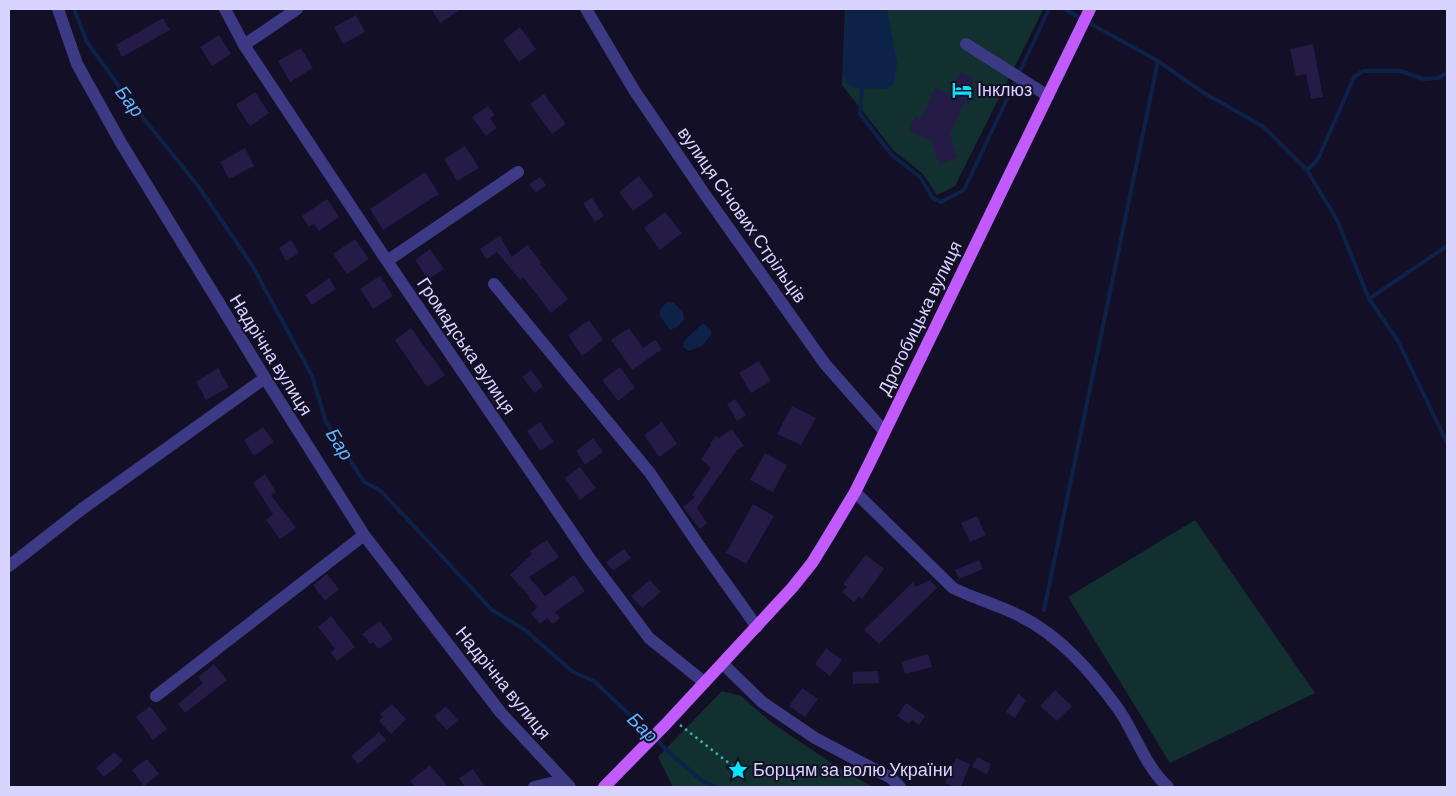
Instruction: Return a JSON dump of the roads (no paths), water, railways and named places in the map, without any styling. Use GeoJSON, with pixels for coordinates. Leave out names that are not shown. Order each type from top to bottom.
{"type":"FeatureCollection","features":[{"type":"Feature","properties":{"kind":"main road","name":"Дрогобицька вулиця"},"geometry":{"type":"LineString","coordinates":[[604,787],[723,664],[792,588],[812,563],[855,492],[1089,10]]}},
{"type":"Feature","properties":{"kind":"street","name":"Надрічна вулиця"},"geometry":{"type":"LineString","coordinates":[[58,9],[77,64],[121,143],[265,378],[364,534],[500,713],[566,784]]}},
{"type":"Feature","properties":{"kind":"street","name":"Громадська вулиця"},"geometry":{"type":"LineString","coordinates":[[224,9],[244,44],[387,261],[590,559],[649,638],[704,682]]}},
{"type":"Feature","properties":{"kind":"street"},"geometry":{"type":"LineString","coordinates":[[244,44],[296,9]]}},
{"type":"Feature","properties":{"kind":"street","name":"вулиця Січових Стрільців"},"geometry":{"type":"LineString","coordinates":[[586,9],[634,90],[706,196],[825,364],[884,431]]}},
{"type":"Feature","properties":{"kind":"street"},"geometry":{"type":"LineString","coordinates":[[966,44],[1048,96]]}},
{"type":"Feature","properties":{"kind":"street"},"geometry":{"type":"LineString","coordinates":[[387,261],[518,172]]}},
{"type":"Feature","properties":{"kind":"street"},"geometry":{"type":"LineString","coordinates":[[494,284],[650,472],[757,627]]}},
{"type":"Feature","properties":{"kind":"street"},"geometry":{"type":"LineString","coordinates":[[9,566],[82,509],[265,378]]}},
{"type":"Feature","properties":{"kind":"street"},"geometry":{"type":"LineString","coordinates":[[855,492],[954,588],[1021,616],[1048,633],[1075,657],[1120,711],[1152,768],[1168,787]]}},
{"type":"Feature","properties":{"kind":"street"},"geometry":{"type":"LineString","coordinates":[[156,696],[364,534]]}},
{"type":"Feature","properties":{"kind":"street"},"geometry":{"type":"LineString","coordinates":[[723,664],[762,702],[815,738],[891,778],[900,787]]}},
{"type":"Feature","properties":{"kind":"street"},"geometry":{"type":"LineString","coordinates":[[534,787],[566,784]]}},
{"type":"Feature","properties":{"kind":"water"},"geometry":{"type":"Polygon","coordinates":[[[846,9],[887,9],[897,62],[894,84],[886,89],[856,88],[847,84],[843,76],[846,9]]]}},
{"type":"Feature","properties":{"kind":"water"},"geometry":{"type":"Polygon","coordinates":[[[667,302],[673,302],[683,312],[684,320],[677,327],[670,330],[659,315],[660,310],[667,302]]]}},
{"type":"Feature","properties":{"kind":"water"},"geometry":{"type":"Polygon","coordinates":[[[703,323],[711,330],[711,335],[702,346],[689,351],[683,347],[684,341],[703,323]]]}},
{"type":"Feature","properties":{"kind":"waterway","name":"Бар"},"geometry":{"type":"LineString","coordinates":[[74,9],[87,42],[128,99],[198,186],[252,265],[312,376],[326,422],[364,482],[381,491],[492,610],[525,630],[573,672],[594,681],[673,756],[701,780],[715,787]]}},
{"type":"Feature","properties":{"kind":"waterway"},"geometry":{"type":"LineString","coordinates":[[1019,73],[1049,9]]}},
{"type":"Feature","properties":{"kind":"waterway"},"geometry":{"type":"LineString","coordinates":[[1064,9],[1158,61],[1204,93],[1264,127],[1307,170],[1337,220],[1369,299],[1398,341],[1447,443]]}},
{"type":"Feature","properties":{"kind":"waterway"},"geometry":{"type":"LineString","coordinates":[[1044,610],[1158,61]]}},
{"type":"Feature","properties":{"kind":"waterway"},"geometry":{"type":"LineString","coordinates":[[1307,170],[1318,159],[1354,77],[1363,71],[1400,71],[1424,79],[1438,78],[1447,73]]}},
{"type":"Feature","properties":{"kind":"waterway"},"geometry":{"type":"LineString","coordinates":[[862,88],[860,114],[892,155],[920,177],[933,198],[941,202],[964,190],[1016,80]]}},
{"type":"Feature","properties":{"kind":"waterway"},"geometry":{"type":"LineString","coordinates":[[1369,299],[1447,246]]}},
{"type":"Feature","properties":{"kind":"place","name":"Інклюз"},"geometry":{"type":"Point","coordinates":[962,90]}},
{"type":"Feature","properties":{"kind":"place","name":"Борцям за волю України"},"geometry":{"type":"Point","coordinates":[738,770]}}]}
